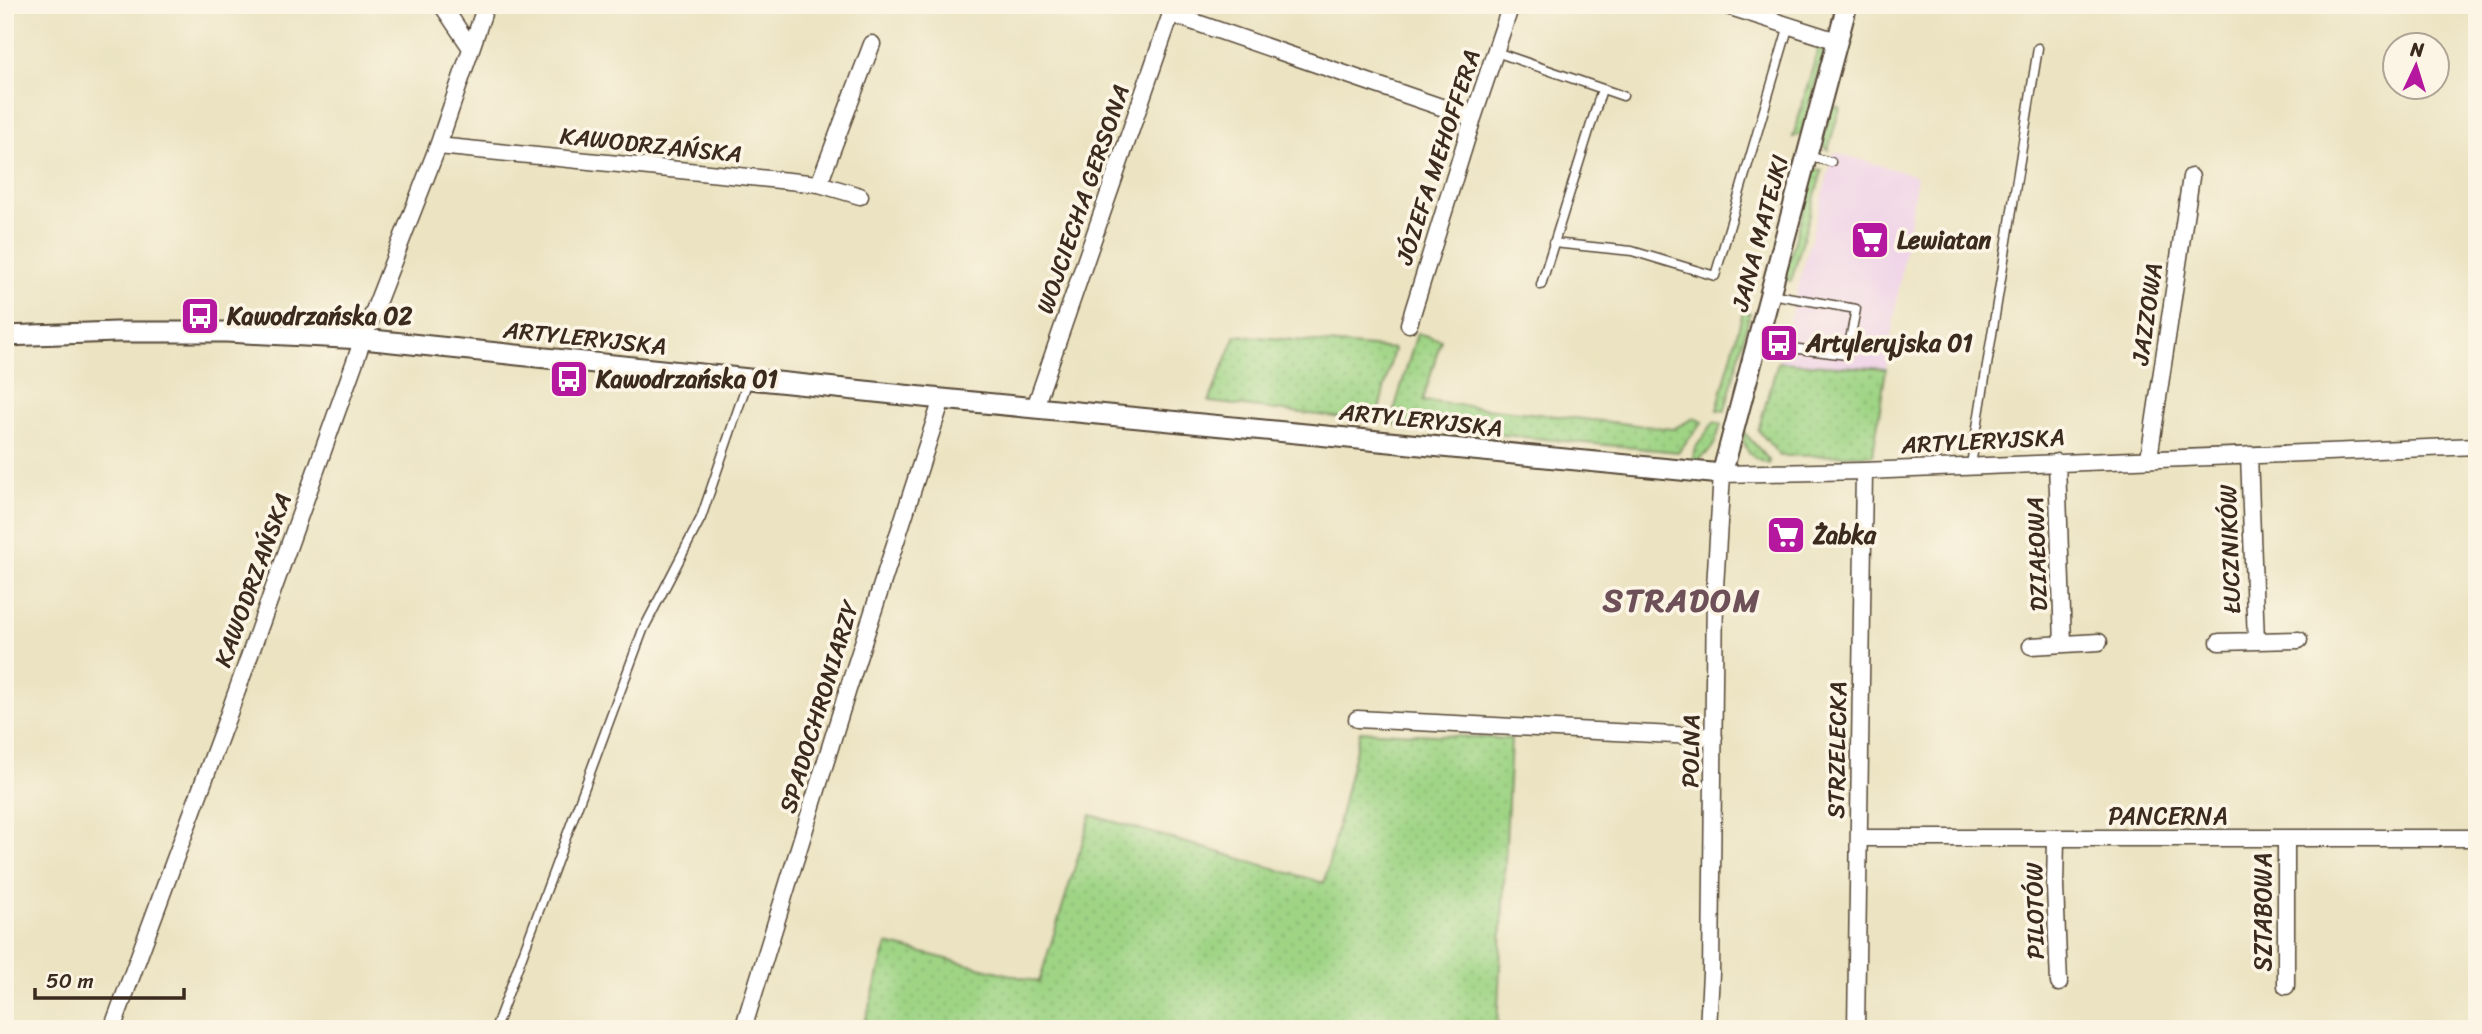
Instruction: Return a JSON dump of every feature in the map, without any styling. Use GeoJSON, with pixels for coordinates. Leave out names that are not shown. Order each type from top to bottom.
{"type":"FeatureCollection","features":[{"type":"Feature","properties":{"kind":"street"},"geometry":{"type":"LineString","coordinates":[[442,5],[471,48]]}},
{"type":"Feature","properties":{"kind":"street","name":"KAWODRZAŃSKA"},"geometry":{"type":"LineString","coordinates":[[112,1029],[363,339],[438,146],[486,5]]}},
{"type":"Feature","properties":{"kind":"street","name":"JÓZEFA MEHOFFERA"},"geometry":{"type":"LineString","coordinates":[[1409,324],[1511,5]]}},
{"type":"Feature","properties":{"kind":"street"},"geometry":{"type":"LineString","coordinates":[[1724,5],[1837,41]]}},
{"type":"Feature","properties":{"kind":"street","name":"JANA MATEJKI"},"geometry":{"type":"LineString","coordinates":[[1722,474],[1847,5]]}},
{"type":"Feature","properties":{"kind":"street"},"geometry":{"type":"LineString","coordinates":[[1173,10],[1473,118]]}},
{"type":"Feature","properties":{"kind":"street","name":"WOJCIECHA GERSONA"},"geometry":{"type":"LineString","coordinates":[[1035,407],[1173,10]]}},
{"type":"Feature","properties":{"kind":"street"},"geometry":{"type":"LineString","coordinates":[[819,184],[872,44]]}},
{"type":"Feature","properties":{"kind":"street","name":"KAWODRZAŃSKA"},"geometry":{"type":"LineString","coordinates":[[438,146],[819,184],[860,196]]}},
{"type":"Feature","properties":{"kind":"street","name":"JAZZOWA"},"geometry":{"type":"LineString","coordinates":[[2149,458],[2191,177]]}},
{"type":"Feature","properties":{"kind":"street","name":"ARTYLERYJSKA"},"geometry":{"type":"LineString","coordinates":[[5,336],[211,332],[363,339],[942,399],[1722,474],[1864,471],[2477,446]]}},
{"type":"Feature","properties":{"kind":"street","name":"SPADOCHRONIARZY"},"geometry":{"type":"LineString","coordinates":[[743,1029],[942,399]]}},
{"type":"Feature","properties":{"kind":"street","name":"ŁUCZNIKÓW"},"geometry":{"type":"LineString","coordinates":[[2249,455],[2256,641]]}},
{"type":"Feature","properties":{"kind":"street","name":"DZIAŁOWA"},"geometry":{"type":"LineString","coordinates":[[2057,462],[2063,644]]}},
{"type":"Feature","properties":{"kind":"street","name":"STRZELECKA"},"geometry":{"type":"LineString","coordinates":[[1856,1029],[1864,471]]}},
{"type":"Feature","properties":{"kind":"street","name":"POLNA"},"geometry":{"type":"LineString","coordinates":[[1707,1029],[1711,973],[1715,587],[1722,474]]}},
{"type":"Feature","properties":{"kind":"street","name":"ŁUCZNIKÓW"},"geometry":{"type":"LineString","coordinates":[[2219,642],[2300,640]]}},
{"type":"Feature","properties":{"kind":"street","name":"DZIAŁOWA"},"geometry":{"type":"LineString","coordinates":[[2031,646],[2099,642]]}},
{"type":"Feature","properties":{"kind":"street"},"geometry":{"type":"LineString","coordinates":[[1356,719],[1714,737]]}},
{"type":"Feature","properties":{"kind":"street","name":"PANCERNA"},"geometry":{"type":"LineString","coordinates":[[1859,838],[2477,838]]}},
{"type":"Feature","properties":{"kind":"street","name":"PILOTÓW"},"geometry":{"type":"LineString","coordinates":[[2056,838],[2059,983]]}},
{"type":"Feature","properties":{"kind":"street","name":"SZTABOWA"},"geometry":{"type":"LineString","coordinates":[[2286,838],[2286,986]]}},
{"type":"Feature","properties":{"kind":"lane"},"geometry":{"type":"LineString","coordinates":[[1553,243],[1632,251],[1715,276],[1788,25]]}},
{"type":"Feature","properties":{"kind":"lane"},"geometry":{"type":"LineString","coordinates":[[1971,465],[2038,48]]}},
{"type":"Feature","properties":{"kind":"lane"},"geometry":{"type":"LineString","coordinates":[[1496,52],[1623,96]]}},
{"type":"Feature","properties":{"kind":"lane"},"geometry":{"type":"LineString","coordinates":[[1541,285],[1602,89]]}},
{"type":"Feature","properties":{"kind":"lane"},"geometry":{"type":"LineString","coordinates":[[1807,155],[1831,163]]}},
{"type":"Feature","properties":{"kind":"lane"},"geometry":{"type":"LineString","coordinates":[[1770,293],[1856,309],[1847,355],[1791,348]]}},
{"type":"Feature","properties":{"kind":"lane"},"geometry":{"type":"LineString","coordinates":[[495,1029],[643,629],[701,518],[748,379]]}},
{"type":"Feature","properties":{"kind":"shaded area"},"geometry":{"type":"Polygon","coordinates":[[[1834,152],[1917,176],[1886,369],[1778,362],[1834,152]]]}},
{"type":"Feature","properties":{"kind":"green space"},"geometry":{"type":"Polygon","coordinates":[[[1819,45],[1823,55],[1801,134],[1793,137],[1819,45]]]}},
{"type":"Feature","properties":{"kind":"green space"},"geometry":{"type":"Polygon","coordinates":[[[1832,107],[1840,108],[1828,150],[1823,146],[1823,141],[1832,107]]]}},
{"type":"Feature","properties":{"kind":"green space"},"geometry":{"type":"Polygon","coordinates":[[[1815,169],[1822,171],[1791,282],[1784,279],[1815,169]]]}},
{"type":"Feature","properties":{"kind":"green space"},"geometry":{"type":"Polygon","coordinates":[[[1743,311],[1750,313],[1725,411],[1717,410],[1743,311]]]}},
{"type":"Feature","properties":{"kind":"green space"},"geometry":{"type":"Polygon","coordinates":[[[1417,333],[1441,340],[1423,401],[1673,429],[1694,418],[1703,422],[1678,452],[1390,424],[1417,333]]]}},
{"type":"Feature","properties":{"kind":"green space"},"geometry":{"type":"Polygon","coordinates":[[[1236,335],[1394,349],[1376,422],[1209,402],[1236,335]]]}},
{"type":"Feature","properties":{"kind":"green space"},"geometry":{"type":"Polygon","coordinates":[[[1778,362],[1886,369],[1873,455],[1780,456],[1758,430],[1778,362]]]}},
{"type":"Feature","properties":{"kind":"green space"},"geometry":{"type":"Polygon","coordinates":[[[1714,422],[1721,424],[1715,442],[1705,455],[1693,462],[1694,450],[1714,422]]]}},
{"type":"Feature","properties":{"kind":"green space"},"geometry":{"type":"Polygon","coordinates":[[[1742,430],[1769,460],[1769,464],[1752,456],[1744,443],[1742,430]]]}},
{"type":"Feature","properties":{"kind":"green space"},"geometry":{"type":"Polygon","coordinates":[[[1360,731],[1511,739],[1497,1029],[863,1029],[887,944],[1039,982],[1091,815],[1324,883],[1360,731]]]}},
{"type":"Feature","properties":{"kind":"place","name":"Lewiatan"},"geometry":{"type":"Point","coordinates":[1870,240]}},
{"type":"Feature","properties":{"kind":"place","name":"Kawodrzańska 02"},"geometry":{"type":"Point","coordinates":[200,316]}},
{"type":"Feature","properties":{"kind":"place","name":"Artyleryjska 01"},"geometry":{"type":"Point","coordinates":[1779,343]}},
{"type":"Feature","properties":{"kind":"place","name":"Kawodrzańska 01"},"geometry":{"type":"Point","coordinates":[569,379]}},
{"type":"Feature","properties":{"kind":"place","name":"Żabka"},"geometry":{"type":"Point","coordinates":[1786,535]}},
{"type":"Feature","properties":{"kind":"district","name":"STRADOM"},"geometry":{"type":"Point","coordinates":[1682,600]}}]}
